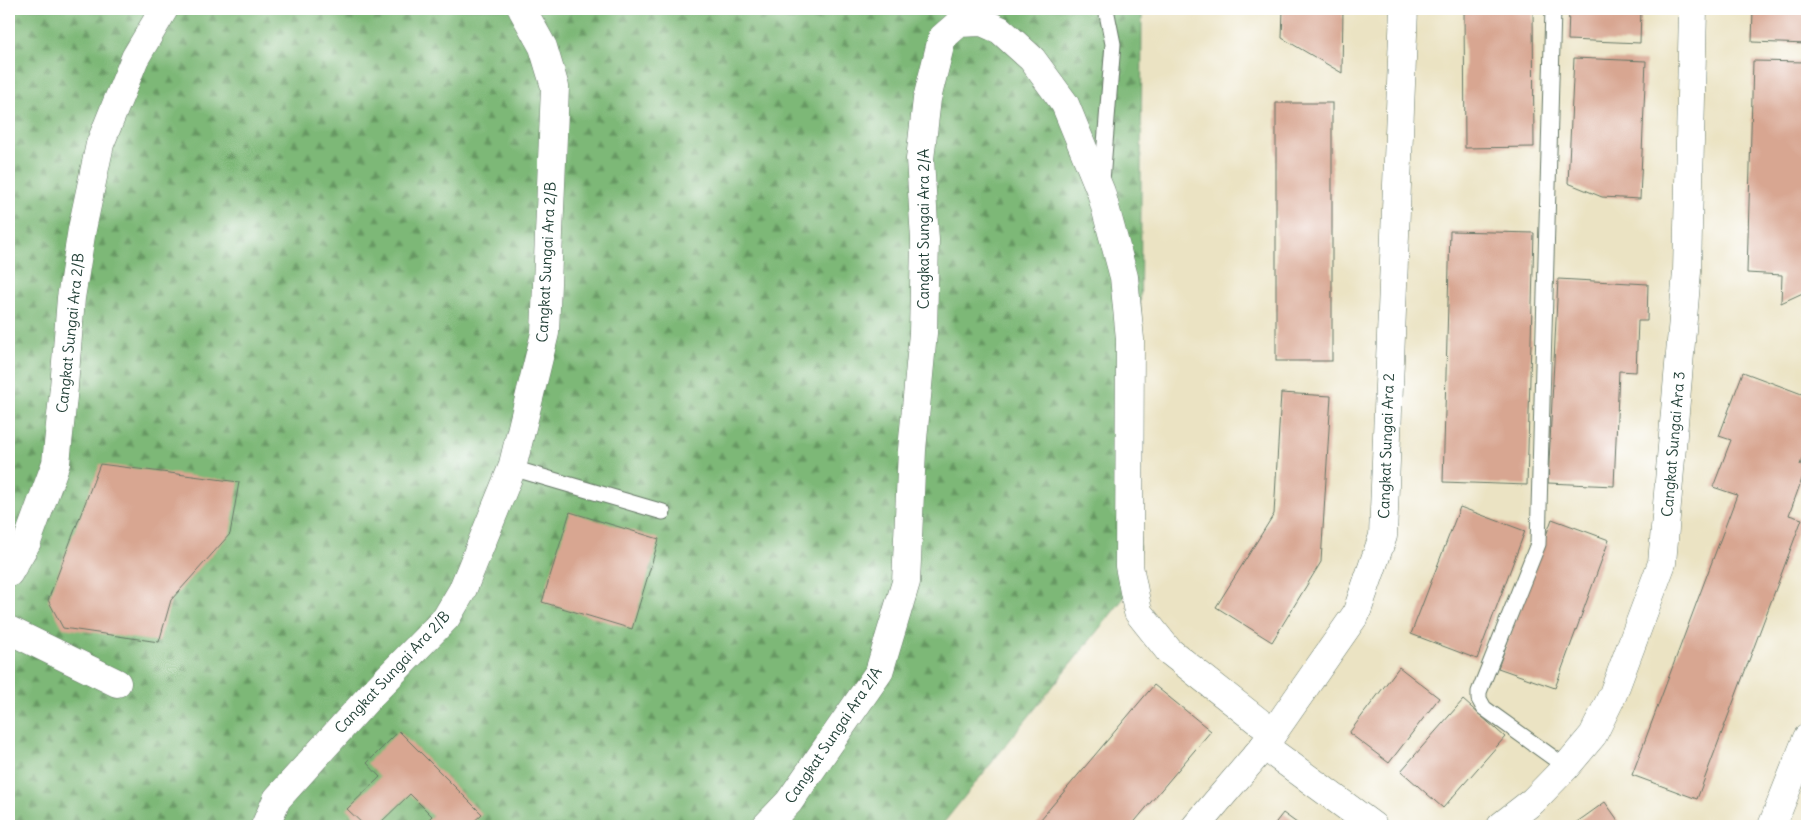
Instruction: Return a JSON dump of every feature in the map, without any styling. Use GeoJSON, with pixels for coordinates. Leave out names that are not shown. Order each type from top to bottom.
{"type":"FeatureCollection","features":[{"type":"Feature","properties":{"kind":"street","name":"Cangkat Sungai Ara 2/B"},"geometry":{"type":"LineString","coordinates":[[9,573],[27,542],[56,463],[71,298],[82,229],[100,144],[135,58],[164,9]]}},
{"type":"Feature","properties":{"kind":"street","name":"Cangkat Sungai Ara 2/B"},"geometry":{"type":"LineString","coordinates":[[265,826],[277,799],[372,694],[446,618],[462,591],[512,468],[545,333],[555,87],[543,47],[522,9]]}},
{"type":"Feature","properties":{"kind":"street","name":"Cangkat Sungai Ara 2"},"geometry":{"type":"LineString","coordinates":[[1196,826],[1268,740],[1356,614],[1382,536],[1404,9]]}},
{"type":"Feature","properties":{"kind":"street","name":"Cangkat Sungai Ara 3"},"geometry":{"type":"LineString","coordinates":[[1500,826],[1533,801],[1566,767],[1593,735],[1613,694],[1662,563],[1687,272],[1693,9]]}},
{"type":"Feature","properties":{"kind":"street","name":"Cangkat Sungai Ara 2/A"},"geometry":{"type":"LineString","coordinates":[[766,826],[789,802],[879,672],[906,582],[912,450],[923,333],[925,240],[920,159],[927,99],[942,38],[959,23],[982,22],[1000,30],[1032,59],[1065,104],[1101,192],[1124,277],[1130,339],[1129,566],[1138,612],[1169,651],[1268,740],[1374,826]]}},
{"type":"Feature","properties":{"kind":"street"},"geometry":{"type":"LineString","coordinates":[[9,630],[118,683]]}},
{"type":"Feature","properties":{"kind":"street"},"geometry":{"type":"LineString","coordinates":[[1772,826],[1807,738]]}},
{"type":"Feature","properties":{"kind":"lane"},"geometry":{"type":"LineString","coordinates":[[1101,192],[1113,44],[1106,9]]}},
{"type":"Feature","properties":{"kind":"lane"},"geometry":{"type":"LineString","coordinates":[[1553,9],[1538,544],[1479,692],[1479,700],[1484,708],[1566,767]]}},
{"type":"Feature","properties":{"kind":"lane"},"geometry":{"type":"LineString","coordinates":[[512,468],[663,512]]}},
{"type":"Feature","properties":{"kind":"green space"},"geometry":{"type":"Polygon","coordinates":[[[9,9],[1142,9],[1139,579],[941,826],[9,826],[9,9]]]}},
{"type":"Feature","properties":{"kind":"building"},"geometry":{"type":"Polygon","coordinates":[[[1283,9],[1343,9],[1342,73],[1282,38],[1283,9]]]}},
{"type":"Feature","properties":{"kind":"building"},"geometry":{"type":"Polygon","coordinates":[[[1464,9],[1533,9],[1534,147],[1465,148],[1464,9]]]}},
{"type":"Feature","properties":{"kind":"building"},"geometry":{"type":"Polygon","coordinates":[[[1569,9],[1641,9],[1640,43],[1568,40],[1569,9]]]}},
{"type":"Feature","properties":{"kind":"building"},"geometry":{"type":"Polygon","coordinates":[[[1753,9],[1807,9],[1807,44],[1752,42],[1753,9]]]}},
{"type":"Feature","properties":{"kind":"building"},"geometry":{"type":"Polygon","coordinates":[[[1574,58],[1646,61],[1640,199],[1602,197],[1568,183],[1574,58]]]}},
{"type":"Feature","properties":{"kind":"building"},"geometry":{"type":"Polygon","coordinates":[[[1753,61],[1807,62],[1807,291],[1781,303],[1782,275],[1747,273],[1753,61]]]}},
{"type":"Feature","properties":{"kind":"building"},"geometry":{"type":"Polygon","coordinates":[[[1276,103],[1332,103],[1332,361],[1276,361],[1276,103]]]}},
{"type":"Feature","properties":{"kind":"building"},"geometry":{"type":"Polygon","coordinates":[[[1450,231],[1534,233],[1527,485],[1443,482],[1450,231]]]}},
{"type":"Feature","properties":{"kind":"building"},"geometry":{"type":"Polygon","coordinates":[[[1558,279],[1648,284],[1647,321],[1638,321],[1636,372],[1619,371],[1614,486],[1548,483],[1558,279]]]}},
{"type":"Feature","properties":{"kind":"building"},"geometry":{"type":"Polygon","coordinates":[[[1743,372],[1807,396],[1807,445],[1800,465],[1806,468],[1789,515],[1802,519],[1697,799],[1632,775],[1737,495],[1713,487],[1731,440],[1719,436],[1743,372]]]}},
{"type":"Feature","properties":{"kind":"building"},"geometry":{"type":"Polygon","coordinates":[[[1281,393],[1331,396],[1321,562],[1272,642],[1216,607],[1274,514],[1281,393]]]}},
{"type":"Feature","properties":{"kind":"building"},"geometry":{"type":"Polygon","coordinates":[[[100,464],[239,482],[230,534],[171,600],[159,642],[63,628],[48,600],[100,464]]]}},
{"type":"Feature","properties":{"kind":"building"},"geometry":{"type":"Polygon","coordinates":[[[1460,507],[1525,531],[1477,659],[1411,634],[1460,507]]]}},
{"type":"Feature","properties":{"kind":"building"},"geometry":{"type":"Polygon","coordinates":[[[570,512],[659,539],[632,629],[542,602],[570,512]]]}},
{"type":"Feature","properties":{"kind":"building"},"geometry":{"type":"Polygon","coordinates":[[[1552,519],[1609,540],[1555,688],[1498,668],[1552,519]]]}},
{"type":"Feature","properties":{"kind":"building"},"geometry":{"type":"Polygon","coordinates":[[[1399,667],[1439,698],[1389,763],[1349,733],[1399,667]]]}},
{"type":"Feature","properties":{"kind":"building"},"geometry":{"type":"Polygon","coordinates":[[[1154,685],[1211,731],[1131,826],[1035,826],[1154,685]]]}},
{"type":"Feature","properties":{"kind":"building"},"geometry":{"type":"Polygon","coordinates":[[[1463,700],[1505,737],[1443,808],[1401,771],[1463,700]]]}},
{"type":"Feature","properties":{"kind":"building"},"geometry":{"type":"Polygon","coordinates":[[[399,731],[482,814],[469,826],[422,826],[432,816],[410,794],[377,826],[365,826],[347,809],[380,777],[367,763],[399,731]]]}},
{"type":"Feature","properties":{"kind":"building"},"geometry":{"type":"Polygon","coordinates":[[[1605,802],[1622,826],[1571,826],[1584,817],[1605,802]]]}},
{"type":"Feature","properties":{"kind":"building"},"geometry":{"type":"Polygon","coordinates":[[[1283,813],[1301,826],[1273,826],[1283,813]]]}}]}
